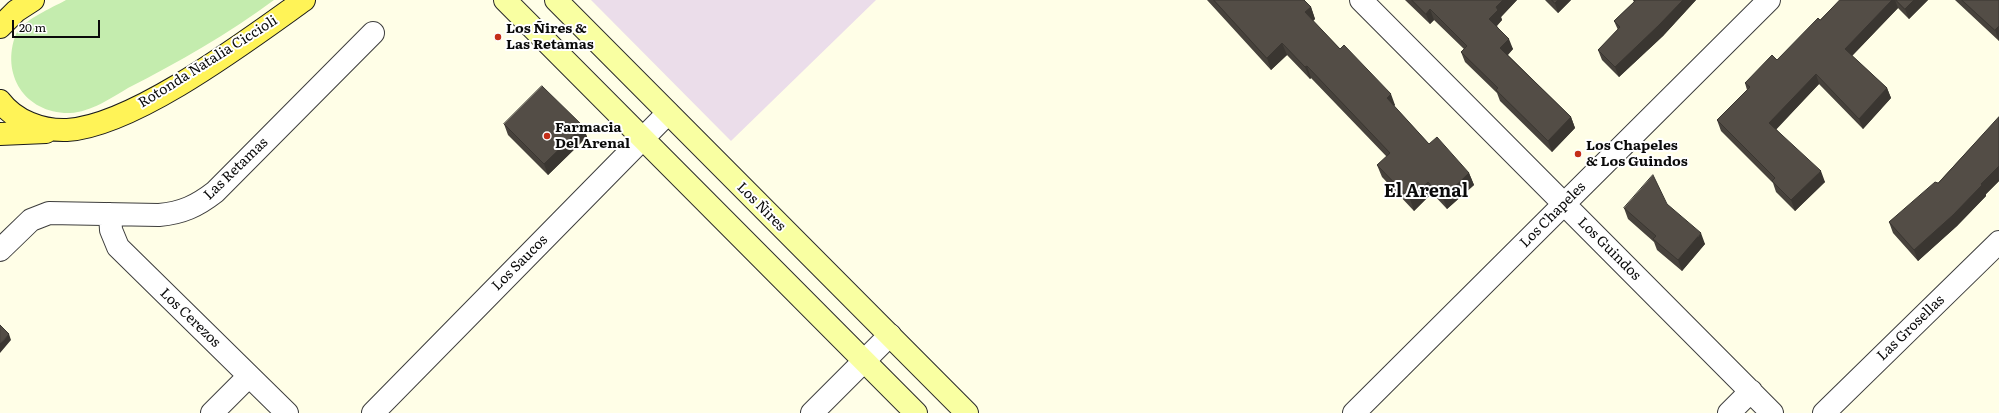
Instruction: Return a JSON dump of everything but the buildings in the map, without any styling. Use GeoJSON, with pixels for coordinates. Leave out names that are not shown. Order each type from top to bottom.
{"type":"FeatureCollection","features":[{"type":"Feature","properties":{"kind":"main road"},"geometry":{"type":"LineString","coordinates":[[0,27],[16,11],[33,0]]}},
{"type":"Feature","properties":{"kind":"main road","name":"Rotonda Natalia Ciccioli"},"geometry":{"type":"LineString","coordinates":[[0,101],[11,113],[22,120],[50,129],[67,130],[105,120],[143,104],[215,61],[304,0]]}},
{"type":"Feature","properties":{"kind":"main road"},"geometry":{"type":"LineString","coordinates":[[0,134],[67,130]]}},
{"type":"Feature","properties":{"kind":"street"},"geometry":{"type":"LineString","coordinates":[[505,0],[916,413]]}},
{"type":"Feature","properties":{"kind":"street","name":"Los Ñires"},"geometry":{"type":"LineString","coordinates":[[556,0],[967,413]]}},
{"type":"Feature","properties":{"kind":"street","name":"Los Guindos"},"geometry":{"type":"LineString","coordinates":[[1361,0],[1772,413]]}},
{"type":"Feature","properties":{"kind":"street","name":"Los Chapeles"},"geometry":{"type":"LineString","coordinates":[[1354,413],[1769,0]]}},
{"type":"Feature","properties":{"kind":"street","name":"Las Retamas"},"geometry":{"type":"LineString","coordinates":[[0,250],[23,226],[40,216],[58,212],[110,214],[175,213],[190,209],[203,202],[215,192],[373,33]]}},
{"type":"Feature","properties":{"kind":"street","name":"Los Saucos"},"geometry":{"type":"LineString","coordinates":[[373,413],[668,113]]}},
{"type":"Feature","properties":{"kind":"street","name":"Los Cerezos"},"geometry":{"type":"LineString","coordinates":[[110,214],[111,230],[118,246],[288,413]]}},
{"type":"Feature","properties":{"kind":"street","name":"Las Grosellas"},"geometry":{"type":"LineString","coordinates":[[1824,413],[1999,242]]}},
{"type":"Feature","properties":{"kind":"street"},"geometry":{"type":"LineString","coordinates":[[812,413],[890,335]]}},
{"type":"Feature","properties":{"kind":"street"},"geometry":{"type":"LineString","coordinates":[[212,413],[249,376]]}},
{"type":"Feature","properties":{"kind":"street"},"geometry":{"type":"LineString","coordinates":[[1728,413],[1751,391]]}},
{"type":"Feature","properties":{"kind":"shaded area"},"geometry":{"type":"Polygon","coordinates":[[[591,0],[876,0],[731,141],[591,0]]]}},
{"type":"Feature","properties":{"kind":"green space"},"geometry":{"type":"Polygon","coordinates":[[[66,0],[274,0],[221,36],[166,68],[100,104],[86,110],[70,113],[54,112],[41,107],[29,99],[20,89],[14,77],[12,64],[12,49],[16,34],[20,28],[39,14],[66,0]]]}},
{"type":"Feature","properties":{"kind":"place","name":"Los Ñires & Las Retamas"},"geometry":{"type":"Point","coordinates":[498,37]}},
{"type":"Feature","properties":{"kind":"place","name":"Farmacia Del Arenal"},"geometry":{"type":"Point","coordinates":[547,136]}},
{"type":"Feature","properties":{"kind":"place","name":"Los Chapeles & Los Guindos"},"geometry":{"type":"Point","coordinates":[1578,154]}},
{"type":"Feature","properties":{"kind":"district","name":"El Arenal"},"geometry":{"type":"Point","coordinates":[1426,192]}}]}
